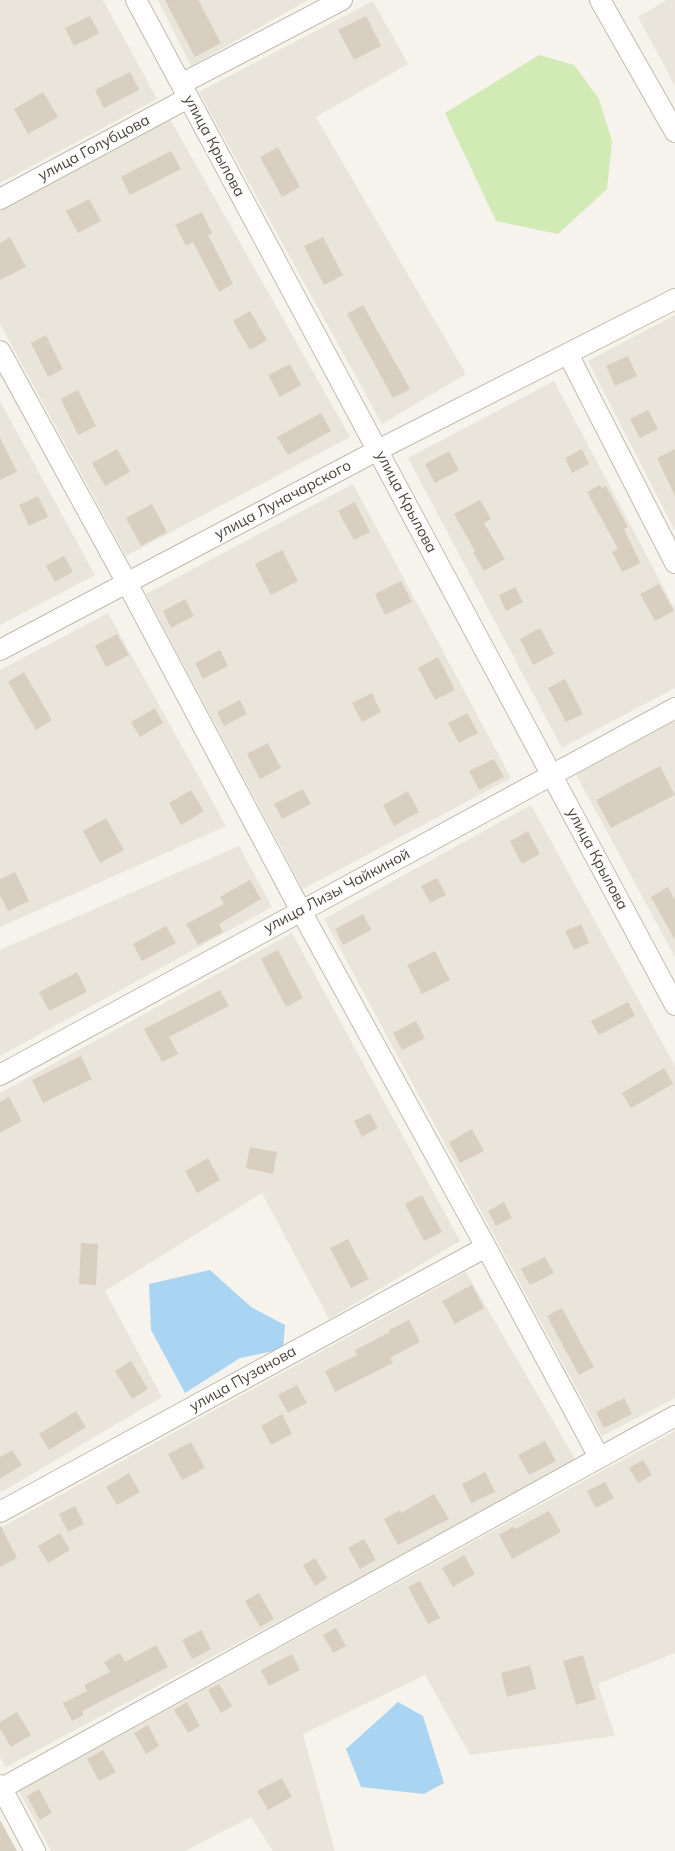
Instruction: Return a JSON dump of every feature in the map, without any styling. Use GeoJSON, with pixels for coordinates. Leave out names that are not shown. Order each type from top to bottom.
{"type":"FeatureCollection","features":[{"type":"Feature","properties":{"kind":"street","name":"улица Крылова"},"geometry":{"type":"LineString","coordinates":[[136,0],[675,1005]]}},
{"type":"Feature","properties":{"kind":"street","name":"улица Голубцова"},"geometry":{"type":"LineString","coordinates":[[0,199],[342,0]]}},
{"type":"Feature","properties":{"kind":"street"},"geometry":{"type":"LineString","coordinates":[[600,0],[675,132]]}},
{"type":"Feature","properties":{"kind":"street","name":"улица Луначарского"},"geometry":{"type":"LineString","coordinates":[[0,650],[378,450],[675,299]]}},
{"type":"Feature","properties":{"kind":"street"},"geometry":{"type":"LineString","coordinates":[[0,351],[127,583],[301,911],[599,1457]]}},
{"type":"Feature","properties":{"kind":"street"},"geometry":{"type":"LineString","coordinates":[[568,354],[675,563]]}},
{"type":"Feature","properties":{"kind":"street","name":"улица Лизы Чайкиной"},"geometry":{"type":"LineString","coordinates":[[0,1074],[675,708]]}},
{"type":"Feature","properties":{"kind":"street","name":"улица Пузанова"},"geometry":{"type":"LineString","coordinates":[[0,1512],[486,1247]]}},
{"type":"Feature","properties":{"kind":"street"},"geometry":{"type":"LineString","coordinates":[[35,1851],[1,1786],[675,1416]]}},
{"type":"Feature","properties":{"kind":"shaded area"},"geometry":{"type":"Polygon","coordinates":[[[0,0],[103,0],[157,99],[0,183],[0,0]]]}},
{"type":"Feature","properties":{"kind":"shaded area"},"geometry":{"type":"Polygon","coordinates":[[[158,0],[308,0],[191,66],[158,0]]]}},
{"type":"Feature","properties":{"kind":"shaded area"},"geometry":{"type":"Polygon","coordinates":[[[667,0],[675,0],[675,86],[638,17],[667,0]]]}},
{"type":"Feature","properties":{"kind":"shaded area"},"geometry":{"type":"Polygon","coordinates":[[[373,1],[408,64],[316,117],[466,374],[382,424],[199,92],[373,1]]]}},
{"type":"Feature","properties":{"kind":"shaded area"},"geometry":{"type":"Polygon","coordinates":[[[170,119],[350,437],[126,556],[0,324],[0,211],[170,119]]]}},
{"type":"Feature","properties":{"kind":"shaded area"},"geometry":{"type":"Polygon","coordinates":[[[675,315],[675,531],[588,361],[675,315]]]}},
{"type":"Feature","properties":{"kind":"shaded area"},"geometry":{"type":"Polygon","coordinates":[[[554,381],[675,609],[675,688],[562,748],[408,458],[554,381]]]}},
{"type":"Feature","properties":{"kind":"shaded area"},"geometry":{"type":"Polygon","coordinates":[[[0,401],[95,575],[0,625],[0,401]]]}},
{"type":"Feature","properties":{"kind":"shaded area"},"geometry":{"type":"Polygon","coordinates":[[[353,484],[511,778],[303,889],[146,594],[353,484]]]}},
{"type":"Feature","properties":{"kind":"shaded area"},"geometry":{"type":"Polygon","coordinates":[[[108,613],[226,826],[0,927],[0,670],[108,613]]]}},
{"type":"Feature","properties":{"kind":"shaded area"},"geometry":{"type":"Polygon","coordinates":[[[675,716],[675,957],[574,771],[675,716]]]}},
{"type":"Feature","properties":{"kind":"shaded area"},"geometry":{"type":"Polygon","coordinates":[[[531,805],[675,1066],[675,1398],[602,1436],[324,919],[531,805]]]}},
{"type":"Feature","properties":{"kind":"shaded area"},"geometry":{"type":"Polygon","coordinates":[[[239,846],[272,907],[0,1056],[0,950],[239,846]]]}},
{"type":"Feature","properties":{"kind":"shaded area"},"geometry":{"type":"Polygon","coordinates":[[[292,933],[460,1241],[329,1319],[262,1193],[105,1291],[162,1397],[0,1493],[0,1093],[292,933]]]}},
{"type":"Feature","properties":{"kind":"shaded area"},"geometry":{"type":"Polygon","coordinates":[[[466,1272],[577,1462],[6,1767],[0,1757],[0,1528],[466,1272]]]}},
{"type":"Feature","properties":{"kind":"shaded area"},"geometry":{"type":"Polygon","coordinates":[[[675,1431],[675,1653],[598,1684],[615,1736],[470,1755],[425,1675],[303,1734],[335,1851],[273,1851],[251,1817],[185,1851],[51,1851],[19,1791],[675,1431]]]}},
{"type":"Feature","properties":{"kind":"green space"},"geometry":{"type":"Polygon","coordinates":[[[539,55],[574,65],[599,99],[612,141],[607,189],[558,234],[496,221],[445,113],[539,55]]]}},
{"type":"Feature","properties":{"kind":"water"},"geometry":{"type":"Polygon","coordinates":[[[210,1270],[251,1307],[285,1325],[283,1349],[240,1358],[185,1393],[151,1330],[149,1284],[210,1270]]]}},
{"type":"Feature","properties":{"kind":"water"},"geometry":{"type":"Polygon","coordinates":[[[398,1702],[423,1716],[444,1783],[424,1794],[361,1787],[346,1749],[398,1702]]]}},
{"type":"Feature","properties":{"kind":"building"},"geometry":{"type":"Polygon","coordinates":[[[165,0],[198,0],[221,43],[195,57],[165,0]]]}},
{"type":"Feature","properties":{"kind":"building"},"geometry":{"type":"Polygon","coordinates":[[[90,16],[99,33],[74,46],[65,28],[90,16]]]}},
{"type":"Feature","properties":{"kind":"building"},"geometry":{"type":"Polygon","coordinates":[[[366,16],[381,46],[354,60],[338,30],[366,16]]]}},
{"type":"Feature","properties":{"kind":"building"},"geometry":{"type":"Polygon","coordinates":[[[130,72],[139,90],[104,108],[95,90],[130,72]]]}},
{"type":"Feature","properties":{"kind":"building"},"geometry":{"type":"Polygon","coordinates":[[[43,92],[58,117],[28,134],[14,109],[43,92]]]}},
{"type":"Feature","properties":{"kind":"building"},"geometry":{"type":"Polygon","coordinates":[[[278,147],[300,187],[282,197],[260,157],[278,147]]]}},
{"type":"Feature","properties":{"kind":"building"},"geometry":{"type":"Polygon","coordinates":[[[171,151],[181,169],[130,195],[121,177],[171,151]]]}},
{"type":"Feature","properties":{"kind":"building"},"geometry":{"type":"Polygon","coordinates":[[[89,199],[101,221],[78,233],[66,211],[89,199]]]}},
{"type":"Feature","properties":{"kind":"building"},"geometry":{"type":"Polygon","coordinates":[[[202,212],[212,233],[208,235],[233,284],[219,292],[193,242],[186,246],[175,225],[202,212]]]}},
{"type":"Feature","properties":{"kind":"building"},"geometry":{"type":"Polygon","coordinates":[[[10,237],[26,267],[0,280],[0,243],[10,237]]]}},
{"type":"Feature","properties":{"kind":"building"},"geometry":{"type":"Polygon","coordinates":[[[323,237],[343,275],[324,285],[304,246],[323,237]]]}},
{"type":"Feature","properties":{"kind":"building"},"geometry":{"type":"Polygon","coordinates":[[[363,305],[410,389],[393,398],[347,314],[363,305]]]}},
{"type":"Feature","properties":{"kind":"building"},"geometry":{"type":"Polygon","coordinates":[[[250,311],[267,340],[250,350],[233,321],[250,311]]]}},
{"type":"Feature","properties":{"kind":"building"},"geometry":{"type":"Polygon","coordinates":[[[46,335],[63,369],[48,377],[31,343],[46,335]]]}},
{"type":"Feature","properties":{"kind":"building"},"geometry":{"type":"Polygon","coordinates":[[[628,356],[637,376],[615,386],[606,366],[628,356]]]}},
{"type":"Feature","properties":{"kind":"building"},"geometry":{"type":"Polygon","coordinates":[[[290,364],[301,385],[280,397],[268,375],[290,364]]]}},
{"type":"Feature","properties":{"kind":"building"},"geometry":{"type":"Polygon","coordinates":[[[78,390],[96,426],[78,435],[61,399],[78,390]]]}},
{"type":"Feature","properties":{"kind":"building"},"geometry":{"type":"Polygon","coordinates":[[[648,410],[658,429],[640,438],[630,419],[648,410]]]}},
{"type":"Feature","properties":{"kind":"building"},"geometry":{"type":"Polygon","coordinates":[[[321,413],[331,431],[288,455],[277,437],[321,413]]]}},
{"type":"Feature","properties":{"kind":"building"},"geometry":{"type":"Polygon","coordinates":[[[0,438],[17,472],[0,480],[0,438]]]}},
{"type":"Feature","properties":{"kind":"building"},"geometry":{"type":"Polygon","coordinates":[[[117,449],[130,472],[105,486],[92,463],[117,449]]]}},
{"type":"Feature","properties":{"kind":"building"},"geometry":{"type":"Polygon","coordinates":[[[582,449],[589,464],[572,473],[565,458],[582,449]]]}},
{"type":"Feature","properties":{"kind":"building"},"geometry":{"type":"Polygon","coordinates":[[[675,449],[675,496],[657,458],[675,449]]]}},
{"type":"Feature","properties":{"kind":"building"},"geometry":{"type":"Polygon","coordinates":[[[449,451],[459,470],[435,483],[425,464],[449,451]]]}},
{"type":"Feature","properties":{"kind":"building"},"geometry":{"type":"Polygon","coordinates":[[[600,485],[602,488],[606,486],[628,527],[624,529],[640,563],[622,572],[612,552],[618,549],[587,492],[600,485]]]}},
{"type":"Feature","properties":{"kind":"building"},"geometry":{"type":"Polygon","coordinates":[[[38,496],[48,517],[29,526],[19,505],[38,496]]]}},
{"type":"Feature","properties":{"kind":"building"},"geometry":{"type":"Polygon","coordinates":[[[480,500],[491,519],[484,523],[505,559],[484,571],[454,514],[480,500]]]}},
{"type":"Feature","properties":{"kind":"building"},"geometry":{"type":"Polygon","coordinates":[[[355,502],[370,532],[354,540],[338,511],[355,502]]]}},
{"type":"Feature","properties":{"kind":"building"},"geometry":{"type":"Polygon","coordinates":[[[152,504],[167,532],[141,546],[126,518],[152,504]]]}},
{"type":"Feature","properties":{"kind":"building"},"geometry":{"type":"Polygon","coordinates":[[[282,550],[298,581],[271,595],[255,564],[282,550]]]}},
{"type":"Feature","properties":{"kind":"building"},"geometry":{"type":"Polygon","coordinates":[[[64,556],[73,572],[55,582],[46,566],[64,556]]]}},
{"type":"Feature","properties":{"kind":"building"},"geometry":{"type":"Polygon","coordinates":[[[401,581],[412,602],[385,615],[375,594],[401,581]]]}},
{"type":"Feature","properties":{"kind":"building"},"geometry":{"type":"Polygon","coordinates":[[[659,584],[674,611],[655,621],[640,594],[659,584]]]}},
{"type":"Feature","properties":{"kind":"building"},"geometry":{"type":"Polygon","coordinates":[[[515,587],[523,602],[506,611],[499,595],[515,587]]]}},
{"type":"Feature","properties":{"kind":"building"},"geometry":{"type":"Polygon","coordinates":[[[185,599],[194,616],[171,628],[163,611],[185,599]]]}},
{"type":"Feature","properties":{"kind":"building"},"geometry":{"type":"Polygon","coordinates":[[[540,628],[554,654],[533,665],[520,639],[540,628]]]}},
{"type":"Feature","properties":{"kind":"building"},"geometry":{"type":"Polygon","coordinates":[[[117,634],[129,655],[106,667],[95,646],[117,634]]]}},
{"type":"Feature","properties":{"kind":"building"},"geometry":{"type":"Polygon","coordinates":[[[220,650],[228,666],[203,679],[195,663],[220,650]]]}},
{"type":"Feature","properties":{"kind":"building"},"geometry":{"type":"Polygon","coordinates":[[[438,657],[455,690],[435,700],[418,668],[438,657]]]}},
{"type":"Feature","properties":{"kind":"building"},"geometry":{"type":"Polygon","coordinates":[[[24,672],[52,720],[36,730],[8,682],[24,672]]]}},
{"type":"Feature","properties":{"kind":"building"},"geometry":{"type":"Polygon","coordinates":[[[565,679],[583,714],[566,722],[548,688],[565,679]]]}},
{"type":"Feature","properties":{"kind":"building"},"geometry":{"type":"Polygon","coordinates":[[[372,693],[381,712],[362,722],[352,703],[372,693]]]}},
{"type":"Feature","properties":{"kind":"building"},"geometry":{"type":"Polygon","coordinates":[[[240,700],[247,714],[224,726],[217,712],[240,700]]]}},
{"type":"Feature","properties":{"kind":"building"},"geometry":{"type":"Polygon","coordinates":[[[155,708],[163,723],[140,737],[131,722],[155,708]]]}},
{"type":"Feature","properties":{"kind":"building"},"geometry":{"type":"Polygon","coordinates":[[[467,713],[478,733],[459,743],[448,723],[467,713]]]}},
{"type":"Feature","properties":{"kind":"building"},"geometry":{"type":"Polygon","coordinates":[[[268,743],[281,768],[260,779],[247,754],[268,743]]]}},
{"type":"Feature","properties":{"kind":"building"},"geometry":{"type":"Polygon","coordinates":[[[494,759],[504,777],[479,790],[469,771],[494,759]]]}},
{"type":"Feature","properties":{"kind":"building"},"geometry":{"type":"Polygon","coordinates":[[[660,766],[675,795],[611,828],[596,800],[660,766]]]}},
{"type":"Feature","properties":{"kind":"building"},"geometry":{"type":"Polygon","coordinates":[[[303,789],[311,804],[282,819],[274,804],[303,789]]]}},
{"type":"Feature","properties":{"kind":"building"},"geometry":{"type":"Polygon","coordinates":[[[191,790],[204,811],[181,825],[169,803],[191,790]]]}},
{"type":"Feature","properties":{"kind":"building"},"geometry":{"type":"Polygon","coordinates":[[[408,791],[419,812],[394,826],[383,805],[408,791]]]}},
{"type":"Feature","properties":{"kind":"building"},"geometry":{"type":"Polygon","coordinates":[[[106,818],[124,850],[100,863],[83,831],[106,818]]]}},
{"type":"Feature","properties":{"kind":"building"},"geometry":{"type":"Polygon","coordinates":[[[528,831],[540,854],[522,864],[510,841],[528,831]]]}},
{"type":"Feature","properties":{"kind":"building"},"geometry":{"type":"Polygon","coordinates":[[[15,872],[29,901],[8,911],[0,895],[0,879],[15,872]]]}},
{"type":"Feature","properties":{"kind":"building"},"geometry":{"type":"Polygon","coordinates":[[[437,878],[446,895],[430,903],[421,886],[437,878]]]}},
{"type":"Feature","properties":{"kind":"building"},"geometry":{"type":"Polygon","coordinates":[[[250,880],[261,899],[219,924],[223,932],[198,945],[186,924],[224,904],[220,897],[250,880]]]}},
{"type":"Feature","properties":{"kind":"building"},"geometry":{"type":"Polygon","coordinates":[[[668,887],[675,900],[675,940],[651,897],[668,887]]]}},
{"type":"Feature","properties":{"kind":"building"},"geometry":{"type":"Polygon","coordinates":[[[363,914],[371,930],[343,945],[335,929],[363,914]]]}},
{"type":"Feature","properties":{"kind":"building"},"geometry":{"type":"Polygon","coordinates":[[[581,924],[589,943],[574,950],[565,931],[581,924]]]}},
{"type":"Feature","properties":{"kind":"building"},"geometry":{"type":"Polygon","coordinates":[[[166,926],[176,943],[142,961],[133,944],[166,926]]]}},
{"type":"Feature","properties":{"kind":"building"},"geometry":{"type":"Polygon","coordinates":[[[278,950],[303,998],[286,1007],[261,959],[278,950]]]}},
{"type":"Feature","properties":{"kind":"building"},"geometry":{"type":"Polygon","coordinates":[[[435,951],[450,980],[422,994],[407,965],[435,951]]]}},
{"type":"Feature","properties":{"kind":"building"},"geometry":{"type":"Polygon","coordinates":[[[77,972],[87,992],[49,1011],[39,992],[77,972]]]}},
{"type":"Feature","properties":{"kind":"building"},"geometry":{"type":"Polygon","coordinates":[[[220,990],[229,1006],[169,1037],[178,1054],[162,1062],[144,1029],[220,990]]]}},
{"type":"Feature","properties":{"kind":"building"},"geometry":{"type":"Polygon","coordinates":[[[628,1002],[635,1016],[599,1035],[591,1021],[628,1002]]]}},
{"type":"Feature","properties":{"kind":"building"},"geometry":{"type":"Polygon","coordinates":[[[416,1021],[425,1038],[402,1050],[393,1033],[416,1021]]]}},
{"type":"Feature","properties":{"kind":"building"},"geometry":{"type":"Polygon","coordinates":[[[81,1056],[92,1079],[43,1103],[32,1080],[81,1056]]]}},
{"type":"Feature","properties":{"kind":"building"},"geometry":{"type":"Polygon","coordinates":[[[664,1068],[673,1084],[631,1108],[622,1093],[664,1068]]]}},
{"type":"Feature","properties":{"kind":"building"},"geometry":{"type":"Polygon","coordinates":[[[9,1097],[22,1121],[0,1133],[0,1102],[9,1097]]]}},
{"type":"Feature","properties":{"kind":"building"},"geometry":{"type":"Polygon","coordinates":[[[370,1113],[378,1128],[362,1137],[354,1121],[370,1113]]]}},
{"type":"Feature","properties":{"kind":"building"},"geometry":{"type":"Polygon","coordinates":[[[472,1129],[484,1151],[460,1163],[449,1142],[472,1129]]]}},
{"type":"Feature","properties":{"kind":"building"},"geometry":{"type":"Polygon","coordinates":[[[250,1147],[277,1152],[273,1174],[246,1168],[250,1147]]]}},
{"type":"Feature","properties":{"kind":"building"},"geometry":{"type":"Polygon","coordinates":[[[208,1158],[220,1180],[197,1193],[185,1171],[208,1158]]]}},
{"type":"Feature","properties":{"kind":"building"},"geometry":{"type":"Polygon","coordinates":[[[422,1195],[442,1232],[424,1241],[405,1204],[422,1195]]]}},
{"type":"Feature","properties":{"kind":"building"},"geometry":{"type":"Polygon","coordinates":[[[504,1202],[512,1218],[496,1226],[488,1211],[504,1202]]]}},
{"type":"Feature","properties":{"kind":"building"},"geometry":{"type":"Polygon","coordinates":[[[348,1239],[369,1279],[351,1288],[330,1248],[348,1239]]]}},
{"type":"Feature","properties":{"kind":"building"},"geometry":{"type":"Polygon","coordinates":[[[81,1243],[98,1244],[96,1285],[79,1284],[81,1243]]]}},
{"type":"Feature","properties":{"kind":"building"},"geometry":{"type":"Polygon","coordinates":[[[545,1257],[554,1273],[530,1285],[521,1269],[545,1257]]]}},
{"type":"Feature","properties":{"kind":"building"},"geometry":{"type":"Polygon","coordinates":[[[472,1285],[484,1308],[455,1324],[442,1301],[472,1285]]]}},
{"type":"Feature","properties":{"kind":"building"},"geometry":{"type":"Polygon","coordinates":[[[562,1308],[594,1367],[579,1375],[547,1316],[562,1308]]]}},
{"type":"Feature","properties":{"kind":"building"},"geometry":{"type":"Polygon","coordinates":[[[409,1320],[420,1342],[390,1358],[393,1363],[335,1392],[325,1371],[357,1355],[355,1350],[409,1320]]]}},
{"type":"Feature","properties":{"kind":"building"},"geometry":{"type":"Polygon","coordinates":[[[131,1361],[148,1389],[132,1399],[115,1371],[131,1361]]]}},
{"type":"Feature","properties":{"kind":"building"},"geometry":{"type":"Polygon","coordinates":[[[297,1385],[307,1403],[288,1413],[278,1395],[297,1385]]]}},
{"type":"Feature","properties":{"kind":"building"},"geometry":{"type":"Polygon","coordinates":[[[624,1398],[632,1414],[604,1428],[596,1412],[624,1398]]]}},
{"type":"Feature","properties":{"kind":"building"},"geometry":{"type":"Polygon","coordinates":[[[76,1411],[86,1427],[49,1450],[39,1434],[76,1411]]]}},
{"type":"Feature","properties":{"kind":"building"},"geometry":{"type":"Polygon","coordinates":[[[282,1414],[292,1434],[271,1445],[261,1426],[282,1414]]]}},
{"type":"Feature","properties":{"kind":"building"},"geometry":{"type":"Polygon","coordinates":[[[545,1441],[556,1461],[529,1475],[518,1455],[545,1441]]]}},
{"type":"Feature","properties":{"kind":"building"},"geometry":{"type":"Polygon","coordinates":[[[191,1442],[205,1468],[182,1480],[168,1454],[191,1442]]]}},
{"type":"Feature","properties":{"kind":"building"},"geometry":{"type":"Polygon","coordinates":[[[12,1450],[22,1465],[0,1479],[0,1457],[12,1450]]]}},
{"type":"Feature","properties":{"kind":"building"},"geometry":{"type":"Polygon","coordinates":[[[643,1460],[652,1475],[638,1483],[629,1468],[643,1460]]]}},
{"type":"Feature","properties":{"kind":"building"},"geometry":{"type":"Polygon","coordinates":[[[485,1472],[495,1492],[471,1503],[462,1484],[485,1472]]]}},
{"type":"Feature","properties":{"kind":"building"},"geometry":{"type":"Polygon","coordinates":[[[129,1473],[140,1492],[117,1505],[106,1487],[129,1473]]]}},
{"type":"Feature","properties":{"kind":"building"},"geometry":{"type":"Polygon","coordinates":[[[605,1482],[614,1498],[596,1508],[587,1491],[605,1482]]]}},
{"type":"Feature","properties":{"kind":"building"},"geometry":{"type":"Polygon","coordinates":[[[434,1494],[449,1519],[398,1545],[384,1519],[400,1510],[401,1513],[434,1494]]]}},
{"type":"Feature","properties":{"kind":"building"},"geometry":{"type":"Polygon","coordinates":[[[75,1506],[84,1524],[68,1532],[59,1514],[75,1506]]]}},
{"type":"Feature","properties":{"kind":"building"},"geometry":{"type":"Polygon","coordinates":[[[549,1511],[561,1532],[512,1559],[499,1535],[513,1527],[515,1529],[549,1511]]]}},
{"type":"Feature","properties":{"kind":"building"},"geometry":{"type":"Polygon","coordinates":[[[0,1525],[17,1558],[0,1567],[0,1525]]]}},
{"type":"Feature","properties":{"kind":"building"},"geometry":{"type":"Polygon","coordinates":[[[60,1533],[70,1550],[48,1563],[38,1546],[60,1533]]]}},
{"type":"Feature","properties":{"kind":"building"},"geometry":{"type":"Polygon","coordinates":[[[364,1539],[376,1560],[360,1569],[348,1548],[364,1539]]]}},
{"type":"Feature","properties":{"kind":"building"},"geometry":{"type":"Polygon","coordinates":[[[464,1555],[475,1574],[453,1587],[442,1568],[464,1555]]]}},
{"type":"Feature","properties":{"kind":"building"},"geometry":{"type":"Polygon","coordinates":[[[315,1558],[327,1578],[315,1586],[303,1565],[315,1558]]]}},
{"type":"Feature","properties":{"kind":"building"},"geometry":{"type":"Polygon","coordinates":[[[420,1581],[440,1618],[428,1624],[408,1587],[420,1581]]]}},
{"type":"Feature","properties":{"kind":"building"},"geometry":{"type":"Polygon","coordinates":[[[259,1593],[274,1619],[260,1627],[245,1601],[259,1593]]]}},
{"type":"Feature","properties":{"kind":"building"},"geometry":{"type":"Polygon","coordinates":[[[336,1628],[346,1646],[333,1653],[323,1635],[336,1628]]]}},
{"type":"Feature","properties":{"kind":"building"},"geometry":{"type":"Polygon","coordinates":[[[201,1630],[211,1649],[192,1659],[182,1640],[201,1630]]]}},
{"type":"Feature","properties":{"kind":"building"},"geometry":{"type":"Polygon","coordinates":[[[156,1645],[168,1667],[82,1711],[84,1715],[72,1721],[63,1703],[87,1691],[84,1685],[110,1672],[104,1662],[120,1653],[125,1662],[156,1645]]]}},
{"type":"Feature","properties":{"kind":"building"},"geometry":{"type":"Polygon","coordinates":[[[292,1654],[300,1670],[269,1686],[261,1670],[292,1654]]]}},
{"type":"Feature","properties":{"kind":"building"},"geometry":{"type":"Polygon","coordinates":[[[583,1655],[596,1699],[576,1705],[563,1661],[583,1655]]]}},
{"type":"Feature","properties":{"kind":"building"},"geometry":{"type":"Polygon","coordinates":[[[530,1665],[536,1689],[507,1697],[501,1673],[530,1665]]]}},
{"type":"Feature","properties":{"kind":"building"},"geometry":{"type":"Polygon","coordinates":[[[219,1684],[232,1706],[221,1713],[208,1690],[219,1684]]]}},
{"type":"Feature","properties":{"kind":"building"},"geometry":{"type":"Polygon","coordinates":[[[187,1702],[200,1726],[188,1733],[174,1710],[187,1702]]]}},
{"type":"Feature","properties":{"kind":"building"},"geometry":{"type":"Polygon","coordinates":[[[17,1712],[31,1735],[11,1747],[0,1729],[0,1722],[17,1712]]]}},
{"type":"Feature","properties":{"kind":"building"},"geometry":{"type":"Polygon","coordinates":[[[148,1725],[159,1746],[146,1754],[134,1733],[148,1725]]]}},
{"type":"Feature","properties":{"kind":"building"},"geometry":{"type":"Polygon","coordinates":[[[103,1750],[116,1772],[99,1781],[87,1759],[103,1750]]]}},
{"type":"Feature","properties":{"kind":"building"},"geometry":{"type":"Polygon","coordinates":[[[282,1778],[292,1797],[268,1810],[257,1791],[282,1778]]]}},
{"type":"Feature","properties":{"kind":"building"},"geometry":{"type":"Polygon","coordinates":[[[39,1789],[52,1813],[40,1820],[27,1796],[39,1789]]]}},
{"type":"Feature","properties":{"kind":"building"},"geometry":{"type":"Polygon","coordinates":[[[0,1820],[17,1851],[0,1851],[0,1820]]]}}]}
